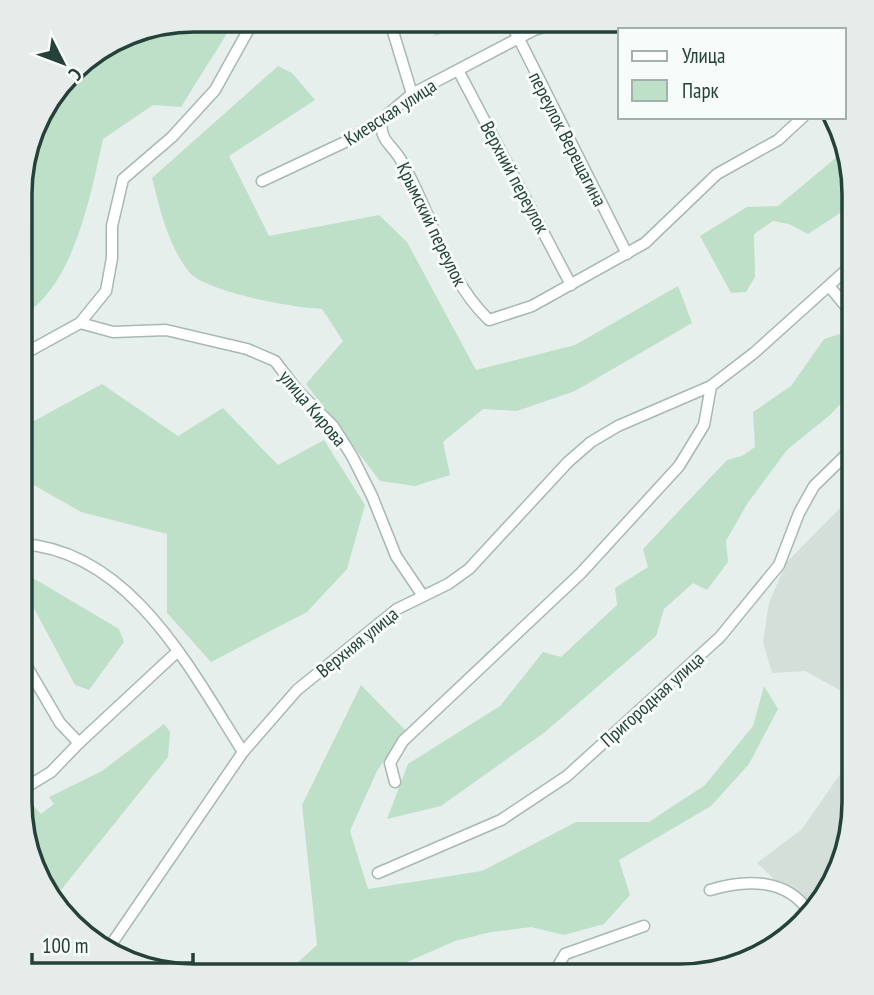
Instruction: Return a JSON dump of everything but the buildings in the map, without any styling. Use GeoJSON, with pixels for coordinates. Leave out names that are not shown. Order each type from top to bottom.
{"type":"FeatureCollection","features":[{"type":"Feature","properties":{"kind":"street"},"geometry":{"type":"LineString","coordinates":[[32,349],[80,323],[106,291],[112,258],[111,226],[123,179],[172,137],[215,90],[247,32]]}},
{"type":"Feature","properties":{"kind":"street"},"geometry":{"type":"LineString","coordinates":[[393,32],[412,94]]}},
{"type":"Feature","properties":{"kind":"street","name":"переулок Верещагина"},"geometry":{"type":"LineString","coordinates":[[514,32],[627,254]]}},
{"type":"Feature","properties":{"kind":"street","name":"Киевская улица"},"geometry":{"type":"LineString","coordinates":[[262,181],[345,142],[381,120],[412,94],[534,32]]}},
{"type":"Feature","properties":{"kind":"street","name":"Верхний переулок"},"geometry":{"type":"LineString","coordinates":[[458,70],[571,285]]}},
{"type":"Feature","properties":{"kind":"street"},"geometry":{"type":"LineString","coordinates":[[571,285],[645,243],[718,174],[778,140],[801,119]]}},
{"type":"Feature","properties":{"kind":"street","name":"Крымский переулок"},"geometry":{"type":"LineString","coordinates":[[381,120],[381,135],[399,157],[455,279],[489,320],[532,306],[571,285]]}},
{"type":"Feature","properties":{"kind":"street","name":"Верхняя улица"},"geometry":{"type":"LineString","coordinates":[[113,942],[243,752],[275,711],[332,660],[397,609],[448,584],[469,569],[568,462],[591,442],[618,426],[711,386],[842,274]]}},
{"type":"Feature","properties":{"kind":"street"},"geometry":{"type":"LineString","coordinates":[[829,286],[842,302]]}},
{"type":"Feature","properties":{"kind":"street","name":"улица Кирова"},"geometry":{"type":"LineString","coordinates":[[80,323],[113,332],[166,330],[247,349],[275,361],[297,390],[333,426],[352,456],[396,556],[423,596]]}},
{"type":"Feature","properties":{"kind":"street"},"geometry":{"type":"LineString","coordinates":[[395,782],[390,763],[403,741],[581,573],[689,453],[704,425],[711,386]]}},
{"type":"Feature","properties":{"kind":"street","name":"Пригородная улица"},"geometry":{"type":"LineString","coordinates":[[378,873],[501,820],[567,776],[720,637],[779,565],[799,513],[814,486],[842,459]]}},
{"type":"Feature","properties":{"kind":"street"},"geometry":{"type":"LineString","coordinates":[[32,546],[61,550],[81,558],[145,609],[178,651],[243,752]]}},
{"type":"Feature","properties":{"kind":"street"},"geometry":{"type":"LineString","coordinates":[[32,784],[51,772],[178,651]]}},
{"type":"Feature","properties":{"kind":"street"},"geometry":{"type":"LineString","coordinates":[[32,675],[60,723],[79,743]]}},
{"type":"Feature","properties":{"kind":"street"},"geometry":{"type":"LineString","coordinates":[[710,890],[740,880],[773,885],[786,890],[803,907]]}},
{"type":"Feature","properties":{"kind":"street"},"geometry":{"type":"LineString","coordinates":[[560,963],[565,954],[643,926]]}},
{"type":"Feature","properties":{"kind":"shaded area"},"geometry":{"type":"Polygon","coordinates":[[[842,506],[842,691],[805,671],[772,673],[763,642],[769,603],[786,563],[842,506]]]}},
{"type":"Feature","properties":{"kind":"shaded area"},"geometry":{"type":"Polygon","coordinates":[[[842,771],[842,812],[834,853],[826,873],[807,902],[802,894],[775,880],[757,863],[802,829],[842,771]]]}},
{"type":"Feature","properties":{"kind":"green space"},"geometry":{"type":"Polygon","coordinates":[[[228,32],[181,107],[153,105],[103,139],[78,237],[55,283],[32,308],[33,173],[48,122],[63,98],[98,98],[98,63],[122,48],[173,33],[228,32]]]}},
{"type":"Feature","properties":{"kind":"green space"},"geometry":{"type":"Polygon","coordinates":[[[278,66],[292,73],[315,100],[229,156],[269,236],[379,215],[407,242],[476,370],[575,345],[678,286],[692,323],[575,391],[517,411],[483,409],[443,442],[450,475],[415,486],[380,481],[306,384],[343,341],[322,309],[251,298],[198,279],[189,272],[175,250],[152,178],[278,66]]]}},
{"type":"Feature","properties":{"kind":"green space"},"geometry":{"type":"Polygon","coordinates":[[[838,156],[842,183],[842,212],[808,234],[789,224],[773,221],[754,234],[755,277],[746,292],[731,293],[700,236],[747,207],[778,206],[838,156]]]}},
{"type":"Feature","properties":{"kind":"green space"},"geometry":{"type":"Polygon","coordinates":[[[840,334],[842,336],[842,402],[787,450],[747,504],[726,541],[728,562],[707,590],[693,583],[664,609],[656,636],[545,732],[441,806],[387,819],[408,764],[500,706],[543,652],[561,657],[617,605],[615,588],[648,567],[643,549],[727,460],[742,456],[755,447],[753,412],[791,386],[824,339],[840,334]]]}},
{"type":"Feature","properties":{"kind":"green space"},"geometry":{"type":"Polygon","coordinates":[[[102,384],[178,436],[223,408],[278,465],[324,440],[365,505],[347,569],[307,612],[211,662],[167,613],[167,534],[81,512],[32,484],[32,422],[102,384]]]}},
{"type":"Feature","properties":{"kind":"green space"},"geometry":{"type":"Polygon","coordinates":[[[32,579],[119,629],[124,642],[89,690],[75,685],[32,605],[32,579]]]}},
{"type":"Feature","properties":{"kind":"green space"},"geometry":{"type":"Polygon","coordinates":[[[361,685],[405,730],[377,771],[350,831],[368,889],[482,871],[576,822],[649,822],[705,785],[753,726],[764,686],[778,709],[749,764],[711,806],[619,860],[630,895],[604,924],[564,935],[531,927],[491,932],[455,941],[405,963],[297,963],[317,945],[302,805],[361,685]]]}},
{"type":"Feature","properties":{"kind":"green space"},"geometry":{"type":"Polygon","coordinates":[[[164,724],[170,732],[168,757],[60,892],[40,853],[32,805],[41,814],[54,804],[49,797],[102,771],[164,724]]]}}]}
